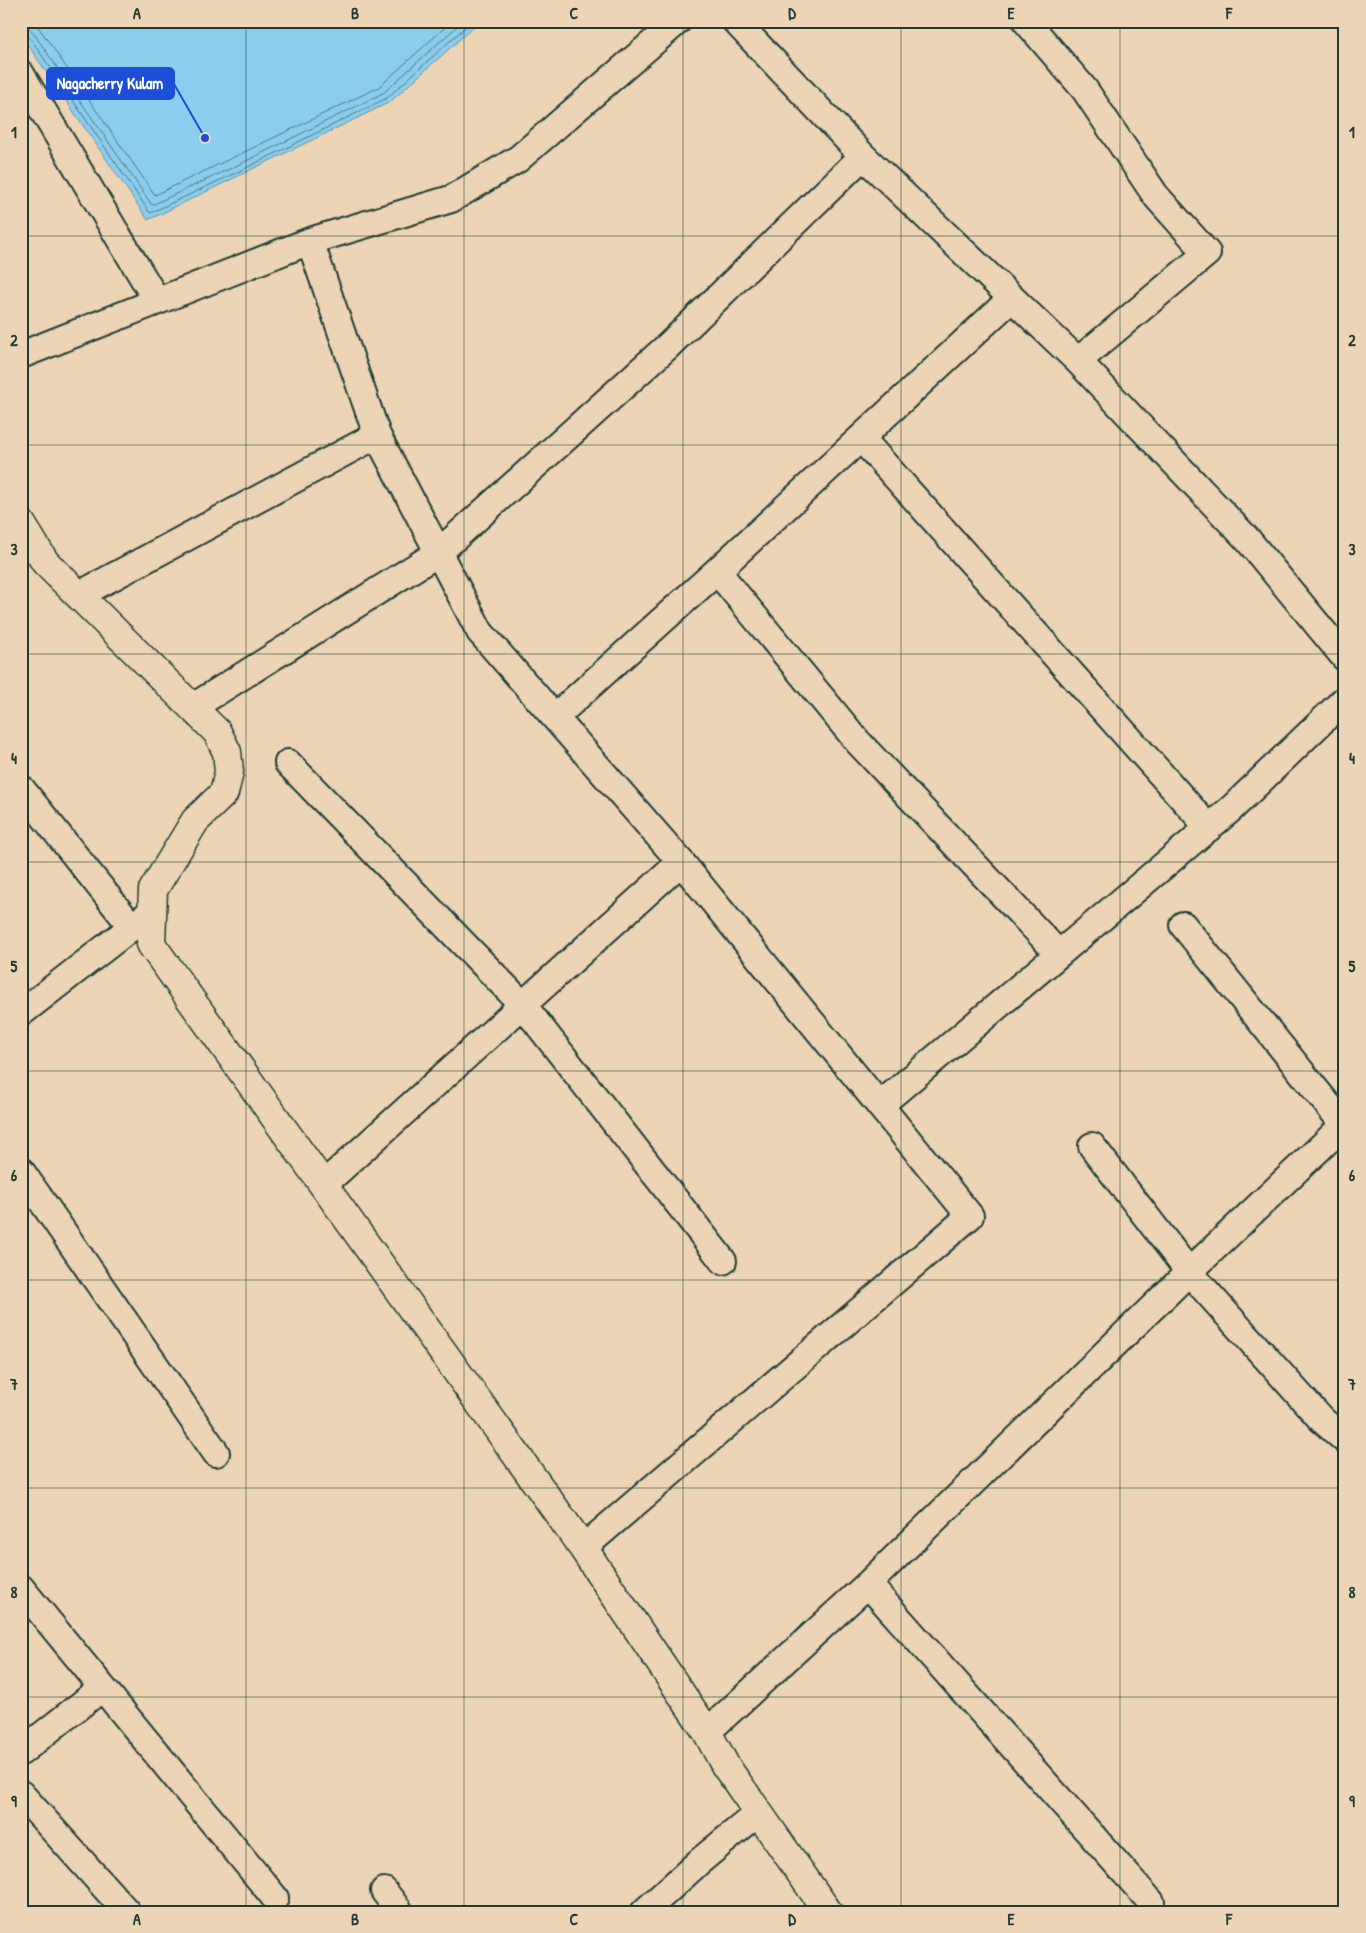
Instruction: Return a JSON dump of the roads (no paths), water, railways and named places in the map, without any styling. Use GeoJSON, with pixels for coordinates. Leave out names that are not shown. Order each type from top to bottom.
{"type":"FeatureCollection","features":[{"type":"Feature","properties":{"kind":"main road"},"geometry":{"type":"LineString","coordinates":[[21,523],[45,562],[217,732],[227,752],[229,772],[224,793],[196,821],[153,890],[142,919],[151,944],[582,1548],[707,1732],[725,1765],[828,1912]]}},
{"type":"Feature","properties":{"kind":"street"},"geometry":{"type":"LineString","coordinates":[[21,355],[310,241],[452,199],[518,159],[678,21]]}},
{"type":"Feature","properties":{"kind":"street"},"geometry":{"type":"LineString","coordinates":[[735,21],[863,156],[1078,360],[1248,540],[1345,658]]}},
{"type":"Feature","properties":{"kind":"street"},"geometry":{"type":"LineString","coordinates":[[1026,21],[1085,90],[1156,196],[1207,253],[1078,360]]}},
{"type":"Feature","properties":{"kind":"street"},"geometry":{"type":"LineString","coordinates":[[21,74],[158,301]]}},
{"type":"Feature","properties":{"kind":"street"},"geometry":{"type":"LineString","coordinates":[[193,708],[438,553],[669,345],[863,156]]}},
{"type":"Feature","properties":{"kind":"street"},"geometry":{"type":"LineString","coordinates":[[310,241],[377,435],[480,632],[681,862],[970,1216],[582,1548]]}},
{"type":"Feature","properties":{"kind":"street"},"geometry":{"type":"LineString","coordinates":[[555,717],[717,571],[1012,298]]}},
{"type":"Feature","properties":{"kind":"street"},"geometry":{"type":"LineString","coordinates":[[79,595],[377,435]]}},
{"type":"Feature","properties":{"kind":"street"},"geometry":{"type":"LineString","coordinates":[[861,438],[1209,828]]}},
{"type":"Feature","properties":{"kind":"street"},"geometry":{"type":"LineString","coordinates":[[717,571],[858,742],[1059,954]]}},
{"type":"Feature","properties":{"kind":"street"},"geometry":{"type":"LineString","coordinates":[[880,1106],[1232,808],[1345,699]]}},
{"type":"Feature","properties":{"kind":"street"},"geometry":{"type":"LineString","coordinates":[[288,763],[522,1005],[723,1261]]}},
{"type":"Feature","properties":{"kind":"street"},"geometry":{"type":"LineString","coordinates":[[21,788],[142,919],[21,1013]]}},
{"type":"Feature","properties":{"kind":"street"},"geometry":{"type":"LineString","coordinates":[[323,1184],[681,862]]}},
{"type":"Feature","properties":{"kind":"street"},"geometry":{"type":"LineString","coordinates":[[707,1732],[868,1584],[1189,1272],[1344,1125],[1182,925]]}},
{"type":"Feature","properties":{"kind":"street"},"geometry":{"type":"LineString","coordinates":[[1092,1146],[1189,1272],[1321,1419],[1345,1440]]}},
{"type":"Feature","properties":{"kind":"street"},"geometry":{"type":"LineString","coordinates":[[21,1171],[216,1453]]}},
{"type":"Feature","properties":{"kind":"street"},"geometry":{"type":"LineString","coordinates":[[868,1584],[1151,1902]]}},
{"type":"Feature","properties":{"kind":"street"},"geometry":{"type":"LineString","coordinates":[[21,1588],[275,1898]]}},
{"type":"Feature","properties":{"kind":"street"},"geometry":{"type":"LineString","coordinates":[[21,1752],[102,1688]]}},
{"type":"Feature","properties":{"kind":"street"},"geometry":{"type":"LineString","coordinates":[[21,1794],[127,1912]]}},
{"type":"Feature","properties":{"kind":"street"},"geometry":{"type":"LineString","coordinates":[[644,1912],[700,1861],[758,1813]]}},
{"type":"Feature","properties":{"kind":"street"},"geometry":{"type":"LineString","coordinates":[[384,1891],[400,1912]]}},
{"type":"Feature","properties":{"kind":"water"},"geometry":{"type":"Polygon","coordinates":[[[21,21],[480,21],[390,102],[148,220],[21,35],[21,21]]]}},
{"type":"Feature","properties":{"kind":"place","name":"Nagacherry Kulam"},"geometry":{"type":"Point","coordinates":[205,138]}}]}
